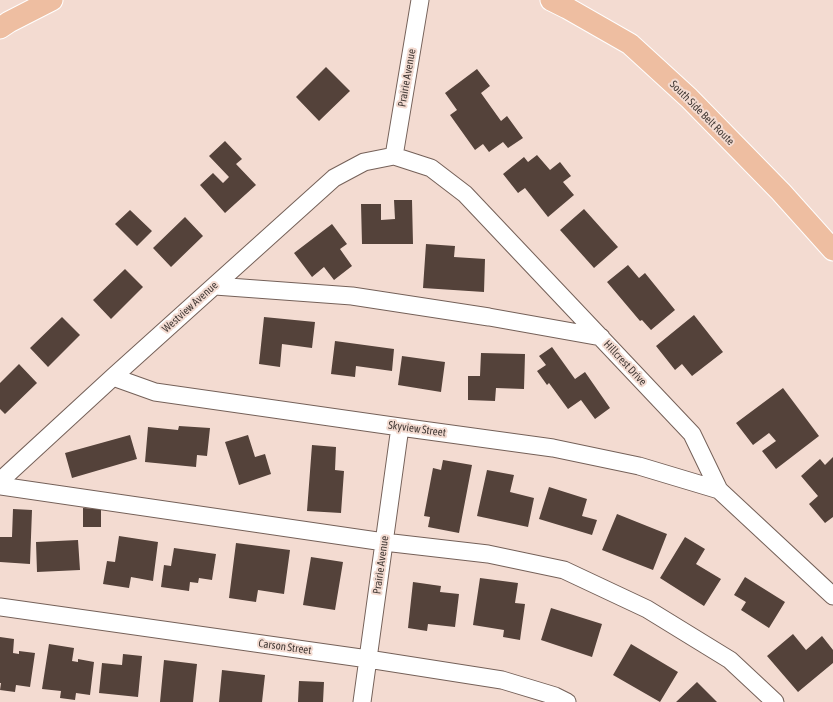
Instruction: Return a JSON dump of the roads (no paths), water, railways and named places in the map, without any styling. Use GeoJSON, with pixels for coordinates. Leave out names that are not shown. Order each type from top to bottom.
{"type":"FeatureCollection","features":[{"type":"Feature","properties":{"kind":"main road"},"geometry":{"type":"LineString","coordinates":[[0,28],[52,0]]}},
{"type":"Feature","properties":{"kind":"main road","name":"South Side Belt Route"},"geometry":{"type":"LineString","coordinates":[[551,0],[630,44],[689,98],[781,192],[833,250]]}},
{"type":"Feature","properties":{"kind":"street","name":"Prairie Avenue"},"geometry":{"type":"LineString","coordinates":[[394,156],[420,0]]}},
{"type":"Feature","properties":{"kind":"street","name":"Westview Avenue"},"geometry":{"type":"LineString","coordinates":[[0,481],[334,178],[364,162],[394,156]]}},
{"type":"Feature","properties":{"kind":"street","name":"Hillcrest Drive"},"geometry":{"type":"LineString","coordinates":[[394,156],[431,168],[465,194],[692,434],[719,490],[833,596]]}},
{"type":"Feature","properties":{"kind":"street"},"geometry":{"type":"LineString","coordinates":[[214,286],[352,296],[489,317],[601,337]]}},
{"type":"Feature","properties":{"kind":"street","name":"Skyview Street"},"geometry":{"type":"LineString","coordinates":[[113,377],[155,392],[553,448],[639,466],[719,490]]}},
{"type":"Feature","properties":{"kind":"street","name":"Prairie Avenue"},"geometry":{"type":"LineString","coordinates":[[362,702],[400,427]]}},
{"type":"Feature","properties":{"kind":"street"},"geometry":{"type":"LineString","coordinates":[[0,486],[384,542],[488,554],[564,570],[647,610],[730,660],[775,702]]}},
{"type":"Feature","properties":{"kind":"street","name":"Carson Street"},"geometry":{"type":"LineString","coordinates":[[0,607],[368,659],[502,680],[555,696],[567,702]]}}]}
